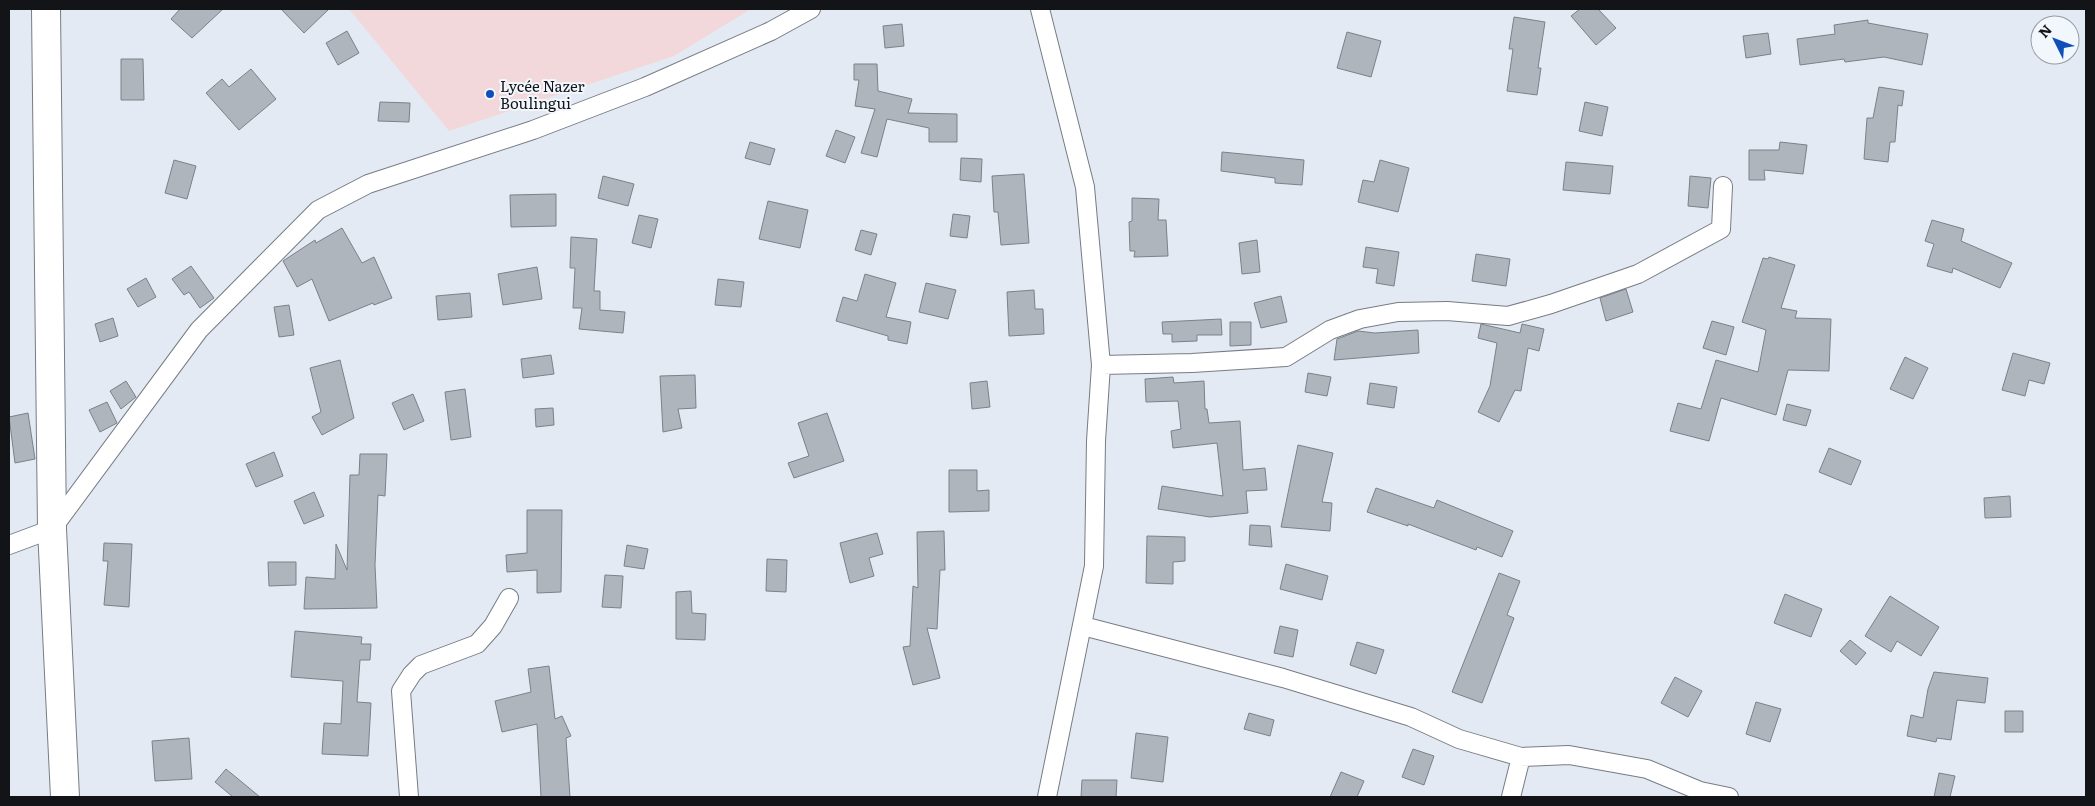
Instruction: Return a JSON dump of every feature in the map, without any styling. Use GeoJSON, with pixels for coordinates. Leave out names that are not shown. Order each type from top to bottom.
{"type":"FeatureCollection","features":[{"type":"Feature","properties":{"kind":"highway"},"geometry":{"type":"LineString","coordinates":[[46,9],[52,529],[65,797]]}},
{"type":"Feature","properties":{"kind":"street"},"geometry":{"type":"LineString","coordinates":[[9,544],[52,529],[199,330],[318,210],[368,184],[533,130],[645,87],[770,31],[812,9]]}},
{"type":"Feature","properties":{"kind":"street"},"geometry":{"type":"LineString","coordinates":[[1040,9],[1085,187],[1101,365],[1096,441],[1094,566],[1046,797]]}},
{"type":"Feature","properties":{"kind":"street"},"geometry":{"type":"LineString","coordinates":[[1101,365],[1192,363],[1286,357],[1330,330],[1398,312],[1447,311],[1508,316],[1551,304],[1638,274],[1721,229],[1723,186]]}},
{"type":"Feature","properties":{"kind":"street"},"geometry":{"type":"LineString","coordinates":[[409,797],[401,691],[412,674],[421,665],[477,644],[493,626],[509,598]]}},
{"type":"Feature","properties":{"kind":"street"},"geometry":{"type":"LineString","coordinates":[[1083,626],[1283,678],[1411,717],[1459,739],[1521,757],[1569,755],[1647,769],[1700,791],[1729,797]]}},
{"type":"Feature","properties":{"kind":"street"},"geometry":{"type":"LineString","coordinates":[[1511,797],[1521,757]]}},
{"type":"Feature","properties":{"kind":"shaded area","name":"Lycée Nazer Boulingui"},"geometry":{"type":"Polygon","coordinates":[[[349,9],[751,9],[674,56],[449,131],[349,9]]]}},
{"type":"Feature","properties":{"kind":"building"},"geometry":{"type":"Polygon","coordinates":[[[180,9],[223,9],[192,38],[171,19],[180,9]]]}},
{"type":"Feature","properties":{"kind":"building"},"geometry":{"type":"Polygon","coordinates":[[[281,9],[329,9],[304,33],[281,9]]]}},
{"type":"Feature","properties":{"kind":"building"},"geometry":{"type":"Polygon","coordinates":[[[1580,9],[1598,9],[1616,28],[1596,45],[1571,16],[1580,9]]]}},
{"type":"Feature","properties":{"kind":"building"},"geometry":{"type":"Polygon","coordinates":[[[1514,17],[1545,22],[1538,68],[1541,68],[1537,95],[1507,91],[1513,49],[1509,49],[1514,17]]]}},
{"type":"Feature","properties":{"kind":"building"},"geometry":{"type":"Polygon","coordinates":[[[1868,20],[1868,23],[1928,34],[1922,65],[1884,57],[1845,62],[1844,59],[1800,65],[1797,39],[1835,34],[1834,25],[1868,20]]]}},
{"type":"Feature","properties":{"kind":"building"},"geometry":{"type":"Polygon","coordinates":[[[902,24],[904,46],[885,48],[883,26],[902,24]]]}},
{"type":"Feature","properties":{"kind":"building"},"geometry":{"type":"Polygon","coordinates":[[[347,31],[359,53],[338,65],[326,43],[347,31]]]}},
{"type":"Feature","properties":{"kind":"building"},"geometry":{"type":"Polygon","coordinates":[[[1347,32],[1381,41],[1371,77],[1337,68],[1347,32]]]}},
{"type":"Feature","properties":{"kind":"building"},"geometry":{"type":"Polygon","coordinates":[[[1768,33],[1771,54],[1746,58],[1743,36],[1768,33]]]}},
{"type":"Feature","properties":{"kind":"building"},"geometry":{"type":"Polygon","coordinates":[[[121,59],[143,59],[144,100],[121,100],[121,59]]]}},
{"type":"Feature","properties":{"kind":"building"},"geometry":{"type":"Polygon","coordinates":[[[854,64],[877,64],[878,91],[912,99],[908,113],[957,114],[957,142],[929,142],[929,128],[887,119],[877,157],[861,153],[875,109],[855,106],[859,80],[854,80],[854,64]]]}},
{"type":"Feature","properties":{"kind":"building"},"geometry":{"type":"Polygon","coordinates":[[[251,69],[276,99],[239,130],[206,93],[222,79],[229,87],[251,69]]]}},
{"type":"Feature","properties":{"kind":"building"},"geometry":{"type":"Polygon","coordinates":[[[1879,87],[1904,91],[1902,106],[1898,105],[1895,142],[1890,142],[1888,162],[1864,159],[1867,118],[1873,118],[1879,87]]]}},
{"type":"Feature","properties":{"kind":"building"},"geometry":{"type":"Polygon","coordinates":[[[380,102],[410,103],[409,122],[378,121],[380,102]]]}},
{"type":"Feature","properties":{"kind":"building"},"geometry":{"type":"Polygon","coordinates":[[[1585,102],[1608,107],[1602,136],[1579,131],[1585,102]]]}},
{"type":"Feature","properties":{"kind":"building"},"geometry":{"type":"Polygon","coordinates":[[[836,130],[855,137],[845,163],[826,156],[836,130]]]}},
{"type":"Feature","properties":{"kind":"building"},"geometry":{"type":"Polygon","coordinates":[[[750,142],[775,149],[770,165],[745,158],[750,142]]]}},
{"type":"Feature","properties":{"kind":"building"},"geometry":{"type":"Polygon","coordinates":[[[1780,142],[1807,145],[1803,174],[1764,170],[1765,180],[1749,180],[1749,150],[1779,150],[1780,142]]]}},
{"type":"Feature","properties":{"kind":"building"},"geometry":{"type":"Polygon","coordinates":[[[1222,152],[1304,160],[1302,185],[1275,183],[1275,178],[1221,171],[1222,152]]]}},
{"type":"Feature","properties":{"kind":"building"},"geometry":{"type":"Polygon","coordinates":[[[961,158],[982,159],[981,182],[960,180],[961,158]]]}},
{"type":"Feature","properties":{"kind":"building"},"geometry":{"type":"Polygon","coordinates":[[[174,160],[196,166],[187,199],[165,193],[174,160]]]}},
{"type":"Feature","properties":{"kind":"building"},"geometry":{"type":"Polygon","coordinates":[[[1380,160],[1409,168],[1398,212],[1358,202],[1363,180],[1374,182],[1380,160]]]}},
{"type":"Feature","properties":{"kind":"building"},"geometry":{"type":"Polygon","coordinates":[[[1566,162],[1613,166],[1610,194],[1563,190],[1566,162]]]}},
{"type":"Feature","properties":{"kind":"building"},"geometry":{"type":"Polygon","coordinates":[[[1024,174],[1029,243],[1001,245],[998,212],[994,212],[992,176],[1024,174]]]}},
{"type":"Feature","properties":{"kind":"building"},"geometry":{"type":"Polygon","coordinates":[[[603,176],[634,184],[628,206],[598,198],[603,176]]]}},
{"type":"Feature","properties":{"kind":"building"},"geometry":{"type":"Polygon","coordinates":[[[1690,176],[1711,178],[1708,208],[1688,206],[1690,176]]]}},
{"type":"Feature","properties":{"kind":"building"},"geometry":{"type":"Polygon","coordinates":[[[556,194],[556,226],[511,227],[510,195],[556,194]]]}},
{"type":"Feature","properties":{"kind":"building"},"geometry":{"type":"Polygon","coordinates":[[[1132,198],[1159,199],[1158,220],[1166,220],[1168,256],[1134,257],[1135,251],[1130,251],[1129,222],[1132,221],[1132,198]]]}},
{"type":"Feature","properties":{"kind":"building"},"geometry":{"type":"Polygon","coordinates":[[[768,201],[808,210],[800,248],[759,239],[768,201]]]}},
{"type":"Feature","properties":{"kind":"building"},"geometry":{"type":"Polygon","coordinates":[[[953,214],[970,216],[967,238],[950,236],[953,214]]]}},
{"type":"Feature","properties":{"kind":"building"},"geometry":{"type":"Polygon","coordinates":[[[639,215],[658,219],[651,248],[632,243],[639,215]]]}},
{"type":"Feature","properties":{"kind":"building"},"geometry":{"type":"Polygon","coordinates":[[[1932,220],[1964,229],[1961,241],[2012,263],[2000,288],[1953,268],[1952,273],[1927,266],[1934,244],[1925,241],[1932,220]]]}},
{"type":"Feature","properties":{"kind":"building"},"geometry":{"type":"Polygon","coordinates":[[[342,228],[362,263],[374,257],[392,298],[374,305],[373,303],[329,321],[312,279],[297,287],[283,261],[315,240],[316,243],[342,228]]]}},
{"type":"Feature","properties":{"kind":"building"},"geometry":{"type":"Polygon","coordinates":[[[861,230],[877,234],[871,255],[855,250],[861,230]]]}},
{"type":"Feature","properties":{"kind":"building"},"geometry":{"type":"Polygon","coordinates":[[[571,237],[597,239],[594,291],[600,291],[600,310],[625,312],[623,333],[579,329],[582,308],[573,308],[575,268],[570,268],[571,237]]]}},
{"type":"Feature","properties":{"kind":"building"},"geometry":{"type":"Polygon","coordinates":[[[1257,240],[1260,272],[1242,274],[1239,243],[1257,240]]]}},
{"type":"Feature","properties":{"kind":"building"},"geometry":{"type":"Polygon","coordinates":[[[1366,247],[1399,252],[1394,286],[1376,283],[1378,269],[1363,267],[1366,247]]]}},
{"type":"Feature","properties":{"kind":"building"},"geometry":{"type":"Polygon","coordinates":[[[1476,254],[1510,259],[1506,286],[1472,281],[1476,254]]]}},
{"type":"Feature","properties":{"kind":"building"},"geometry":{"type":"Polygon","coordinates":[[[1769,257],[1795,265],[1781,308],[1797,311],[1795,318],[1831,319],[1829,371],[1788,370],[1776,415],[1721,398],[1709,441],[1670,431],[1678,403],[1701,409],[1716,360],[1758,372],[1766,330],[1742,322],[1763,258],[1768,259],[1769,257]]]}},
{"type":"Feature","properties":{"kind":"building"},"geometry":{"type":"Polygon","coordinates":[[[191,266],[214,298],[200,308],[189,292],[184,295],[172,279],[191,266]]]}},
{"type":"Feature","properties":{"kind":"building"},"geometry":{"type":"Polygon","coordinates":[[[537,267],[542,299],[503,305],[498,274],[537,267]]]}},
{"type":"Feature","properties":{"kind":"building"},"geometry":{"type":"Polygon","coordinates":[[[865,274],[896,283],[886,317],[911,322],[907,344],[888,340],[888,336],[836,321],[843,297],[857,301],[865,274]]]}},
{"type":"Feature","properties":{"kind":"building"},"geometry":{"type":"Polygon","coordinates":[[[146,278],[156,297],[138,307],[127,289],[146,278]]]}},
{"type":"Feature","properties":{"kind":"building"},"geometry":{"type":"Polygon","coordinates":[[[718,279],[744,282],[741,307],[715,305],[718,279]]]}},
{"type":"Feature","properties":{"kind":"building"},"geometry":{"type":"Polygon","coordinates":[[[926,283],[956,290],[948,319],[919,312],[926,283]]]}},
{"type":"Feature","properties":{"kind":"building"},"geometry":{"type":"Polygon","coordinates":[[[1626,289],[1633,312],[1606,321],[1600,298],[1626,289]]]}},
{"type":"Feature","properties":{"kind":"building"},"geometry":{"type":"Polygon","coordinates":[[[1034,290],[1035,309],[1043,309],[1044,334],[1009,336],[1007,292],[1034,290]]]}},
{"type":"Feature","properties":{"kind":"building"},"geometry":{"type":"Polygon","coordinates":[[[470,293],[472,317],[438,320],[436,296],[470,293]]]}},
{"type":"Feature","properties":{"kind":"building"},"geometry":{"type":"Polygon","coordinates":[[[1281,296],[1287,322],[1261,328],[1254,303],[1281,296]]]}},
{"type":"Feature","properties":{"kind":"building"},"geometry":{"type":"Polygon","coordinates":[[[289,305],[294,335],[279,337],[274,307],[289,305]]]}},
{"type":"Feature","properties":{"kind":"building"},"geometry":{"type":"Polygon","coordinates":[[[113,318],[118,336],[100,342],[95,324],[113,318]]]}},
{"type":"Feature","properties":{"kind":"building"},"geometry":{"type":"Polygon","coordinates":[[[1221,319],[1222,335],[1197,335],[1197,341],[1172,342],[1172,334],[1163,334],[1162,322],[1221,319]]]}},
{"type":"Feature","properties":{"kind":"building"},"geometry":{"type":"Polygon","coordinates":[[[1712,321],[1734,327],[1726,355],[1703,348],[1712,321]]]}},
{"type":"Feature","properties":{"kind":"building"},"geometry":{"type":"Polygon","coordinates":[[[1230,322],[1251,322],[1251,345],[1230,346],[1230,322]]]}},
{"type":"Feature","properties":{"kind":"building"},"geometry":{"type":"Polygon","coordinates":[[[1481,324],[1520,333],[1522,324],[1544,329],[1539,351],[1528,348],[1521,391],[1515,390],[1499,422],[1478,412],[1490,386],[1497,343],[1478,338],[1481,324]]]}},
{"type":"Feature","properties":{"kind":"building"},"geometry":{"type":"Polygon","coordinates":[[[1418,330],[1419,353],[1334,360],[1337,339],[1358,331],[1375,333],[1418,330]]]}},
{"type":"Feature","properties":{"kind":"building"},"geometry":{"type":"Polygon","coordinates":[[[2013,353],[2050,363],[2044,384],[2029,380],[2025,396],[2002,390],[2013,353]]]}},
{"type":"Feature","properties":{"kind":"building"},"geometry":{"type":"Polygon","coordinates":[[[551,355],[554,374],[523,378],[521,359],[551,355]]]}},
{"type":"Feature","properties":{"kind":"building"},"geometry":{"type":"Polygon","coordinates":[[[1905,357],[1928,368],[1913,399],[1890,389],[1905,357]]]}},
{"type":"Feature","properties":{"kind":"building"},"geometry":{"type":"Polygon","coordinates":[[[340,360],[354,418],[322,435],[312,417],[321,412],[310,368],[340,360]]]}},
{"type":"Feature","properties":{"kind":"building"},"geometry":{"type":"Polygon","coordinates":[[[1308,373],[1331,377],[1327,396],[1305,392],[1308,373]]]}},
{"type":"Feature","properties":{"kind":"building"},"geometry":{"type":"Polygon","coordinates":[[[695,375],[696,408],[678,409],[682,428],[663,432],[660,376],[695,375]]]}},
{"type":"Feature","properties":{"kind":"building"},"geometry":{"type":"Polygon","coordinates":[[[1173,377],[1174,383],[1204,381],[1205,409],[1207,409],[1209,423],[1240,421],[1243,470],[1265,468],[1267,490],[1246,491],[1248,513],[1210,517],[1158,509],[1162,486],[1223,496],[1217,443],[1173,448],[1171,431],[1181,429],[1178,401],[1146,402],[1145,379],[1173,377]]]}},
{"type":"Feature","properties":{"kind":"building"},"geometry":{"type":"Polygon","coordinates":[[[126,381],[136,397],[121,409],[110,391],[126,381]]]}},
{"type":"Feature","properties":{"kind":"building"},"geometry":{"type":"Polygon","coordinates":[[[987,381],[990,407],[972,409],[970,383],[987,381]]]}},
{"type":"Feature","properties":{"kind":"building"},"geometry":{"type":"Polygon","coordinates":[[[1370,383],[1397,387],[1394,408],[1367,404],[1370,383]]]}},
{"type":"Feature","properties":{"kind":"building"},"geometry":{"type":"Polygon","coordinates":[[[465,389],[471,437],[451,440],[445,392],[465,389]]]}},
{"type":"Feature","properties":{"kind":"building"},"geometry":{"type":"Polygon","coordinates":[[[413,394],[424,421],[404,430],[392,403],[413,394]]]}},
{"type":"Feature","properties":{"kind":"building"},"geometry":{"type":"Polygon","coordinates":[[[107,402],[117,423],[100,432],[89,410],[107,402]]]}},
{"type":"Feature","properties":{"kind":"building"},"geometry":{"type":"Polygon","coordinates":[[[1787,404],[1811,410],[1806,426],[1783,420],[1787,404]]]}},
{"type":"Feature","properties":{"kind":"building"},"geometry":{"type":"Polygon","coordinates":[[[553,408],[554,425],[536,427],[535,409],[553,408]]]}},
{"type":"Feature","properties":{"kind":"building"},"geometry":{"type":"Polygon","coordinates":[[[28,413],[35,459],[15,463],[9,417],[28,413]]]}},
{"type":"Feature","properties":{"kind":"building"},"geometry":{"type":"Polygon","coordinates":[[[827,413],[844,461],[794,478],[788,463],[809,456],[798,423],[827,413]]]}},
{"type":"Feature","properties":{"kind":"building"},"geometry":{"type":"Polygon","coordinates":[[[1298,445],[1333,453],[1322,502],[1332,503],[1330,531],[1281,527],[1298,445]]]}},
{"type":"Feature","properties":{"kind":"building"},"geometry":{"type":"Polygon","coordinates":[[[1829,448],[1861,461],[1851,485],[1819,472],[1829,448]]]}},
{"type":"Feature","properties":{"kind":"building"},"geometry":{"type":"Polygon","coordinates":[[[274,452],[283,476],[256,487],[246,464],[274,452]]]}},
{"type":"Feature","properties":{"kind":"building"},"geometry":{"type":"Polygon","coordinates":[[[360,454],[387,454],[385,496],[378,495],[375,565],[377,608],[304,609],[306,577],[335,579],[336,544],[347,570],[350,475],[359,475],[360,454]]]}},
{"type":"Feature","properties":{"kind":"building"},"geometry":{"type":"Polygon","coordinates":[[[949,470],[977,470],[977,491],[989,490],[989,511],[949,512],[949,470]]]}},
{"type":"Feature","properties":{"kind":"building"},"geometry":{"type":"Polygon","coordinates":[[[1376,488],[1434,508],[1437,500],[1513,531],[1502,557],[1477,547],[1476,550],[1408,524],[1408,526],[1367,512],[1376,488]]]}},
{"type":"Feature","properties":{"kind":"building"},"geometry":{"type":"Polygon","coordinates":[[[314,492],[324,516],[304,524],[294,501],[314,492]]]}},
{"type":"Feature","properties":{"kind":"building"},"geometry":{"type":"Polygon","coordinates":[[[2010,496],[2011,517],[1985,518],[1984,498],[2010,496]]]}},
{"type":"Feature","properties":{"kind":"building"},"geometry":{"type":"Polygon","coordinates":[[[527,510],[562,510],[561,592],[537,593],[537,570],[507,572],[506,555],[527,553],[527,510]]]}},
{"type":"Feature","properties":{"kind":"building"},"geometry":{"type":"Polygon","coordinates":[[[1250,525],[1270,526],[1272,547],[1249,545],[1250,525]]]}},
{"type":"Feature","properties":{"kind":"building"},"geometry":{"type":"Polygon","coordinates":[[[944,531],[945,570],[940,570],[937,629],[927,628],[940,678],[913,685],[903,647],[910,646],[913,586],[918,588],[917,532],[944,531]]]}},
{"type":"Feature","properties":{"kind":"building"},"geometry":{"type":"Polygon","coordinates":[[[877,533],[883,554],[869,558],[874,576],[850,583],[840,543],[877,533]]]}},
{"type":"Feature","properties":{"kind":"building"},"geometry":{"type":"Polygon","coordinates":[[[1147,536],[1185,537],[1185,561],[1173,562],[1173,584],[1146,583],[1147,536]]]}},
{"type":"Feature","properties":{"kind":"building"},"geometry":{"type":"Polygon","coordinates":[[[104,543],[132,544],[129,607],[104,605],[108,561],[103,561],[104,543]]]}},
{"type":"Feature","properties":{"kind":"building"},"geometry":{"type":"Polygon","coordinates":[[[627,545],[648,549],[644,569],[624,566],[627,545]]]}},
{"type":"Feature","properties":{"kind":"building"},"geometry":{"type":"Polygon","coordinates":[[[767,559],[787,560],[786,592],[766,591],[767,559]]]}},
{"type":"Feature","properties":{"kind":"building"},"geometry":{"type":"Polygon","coordinates":[[[268,562],[296,562],[296,585],[269,586],[268,562]]]}},
{"type":"Feature","properties":{"kind":"building"},"geometry":{"type":"Polygon","coordinates":[[[1286,564],[1328,576],[1322,600],[1280,589],[1286,564]]]}},
{"type":"Feature","properties":{"kind":"building"},"geometry":{"type":"Polygon","coordinates":[[[1499,573],[1520,581],[1507,615],[1514,618],[1482,703],[1452,692],[1499,573]]]}},
{"type":"Feature","properties":{"kind":"building"},"geometry":{"type":"Polygon","coordinates":[[[605,575],[623,576],[621,608],[602,607],[605,575]]]}},
{"type":"Feature","properties":{"kind":"building"},"geometry":{"type":"Polygon","coordinates":[[[691,591],[692,613],[706,614],[705,640],[676,639],[676,592],[691,591]]]}},
{"type":"Feature","properties":{"kind":"building"},"geometry":{"type":"Polygon","coordinates":[[[1785,594],[1822,609],[1811,637],[1774,623],[1785,594]]]}},
{"type":"Feature","properties":{"kind":"building"},"geometry":{"type":"Polygon","coordinates":[[[1890,596],[1939,627],[1921,656],[1897,641],[1891,652],[1865,636],[1890,596]]]}},
{"type":"Feature","properties":{"kind":"building"},"geometry":{"type":"Polygon","coordinates":[[[1280,626],[1298,630],[1293,657],[1274,653],[1280,626]]]}},
{"type":"Feature","properties":{"kind":"building"},"geometry":{"type":"Polygon","coordinates":[[[295,631],[362,637],[361,644],[371,644],[370,660],[360,660],[357,702],[371,703],[368,756],[322,754],[324,723],[341,724],[343,681],[291,677],[295,631]]]}},
{"type":"Feature","properties":{"kind":"building"},"geometry":{"type":"Polygon","coordinates":[[[1850,640],[1866,653],[1856,665],[1840,651],[1850,640]]]}},
{"type":"Feature","properties":{"kind":"building"},"geometry":{"type":"Polygon","coordinates":[[[1357,642],[1384,650],[1376,674],[1350,665],[1357,642]]]}},
{"type":"Feature","properties":{"kind":"building"},"geometry":{"type":"Polygon","coordinates":[[[549,666],[555,719],[562,716],[571,736],[566,738],[570,797],[541,797],[537,724],[502,732],[495,701],[531,692],[528,669],[549,666]]]}},
{"type":"Feature","properties":{"kind":"building"},"geometry":{"type":"Polygon","coordinates":[[[1934,672],[1988,678],[1985,703],[1957,700],[1951,740],[1937,738],[1936,742],[1907,736],[1911,715],[1923,718],[1928,689],[1934,672]]]}},
{"type":"Feature","properties":{"kind":"building"},"geometry":{"type":"Polygon","coordinates":[[[1675,677],[1702,691],[1688,717],[1661,703],[1675,677]]]}},
{"type":"Feature","properties":{"kind":"building"},"geometry":{"type":"Polygon","coordinates":[[[1756,702],[1781,709],[1770,742],[1746,734],[1756,702]]]}},
{"type":"Feature","properties":{"kind":"building"},"geometry":{"type":"Polygon","coordinates":[[[2005,711],[2023,711],[2023,732],[2005,732],[2005,711]]]}},
{"type":"Feature","properties":{"kind":"building"},"geometry":{"type":"Polygon","coordinates":[[[1249,713],[1274,720],[1270,736],[1244,729],[1249,713]]]}},
{"type":"Feature","properties":{"kind":"building"},"geometry":{"type":"Polygon","coordinates":[[[1136,733],[1168,737],[1163,782],[1131,778],[1136,733]]]}},
{"type":"Feature","properties":{"kind":"building"},"geometry":{"type":"Polygon","coordinates":[[[189,738],[192,779],[155,781],[152,741],[189,738]]]}},
{"type":"Feature","properties":{"kind":"building"},"geometry":{"type":"Polygon","coordinates":[[[1413,749],[1434,756],[1424,785],[1402,777],[1413,749]]]}},
{"type":"Feature","properties":{"kind":"building"},"geometry":{"type":"Polygon","coordinates":[[[226,769],[260,797],[233,797],[215,782],[226,769]]]}},
{"type":"Feature","properties":{"kind":"building"},"geometry":{"type":"Polygon","coordinates":[[[1341,772],[1364,781],[1357,797],[1330,797],[1341,772]]]}},
{"type":"Feature","properties":{"kind":"building"},"geometry":{"type":"Polygon","coordinates":[[[1939,773],[1955,776],[1950,797],[1934,797],[1939,773]]]}},
{"type":"Feature","properties":{"kind":"building"},"geometry":{"type":"Polygon","coordinates":[[[1082,780],[1117,780],[1116,797],[1081,797],[1082,780]]]}},
{"type":"Feature","properties":{"kind":"place","name":"Lycée Nazer Boulingui"},"geometry":{"type":"Point","coordinates":[490,94]}}]}
